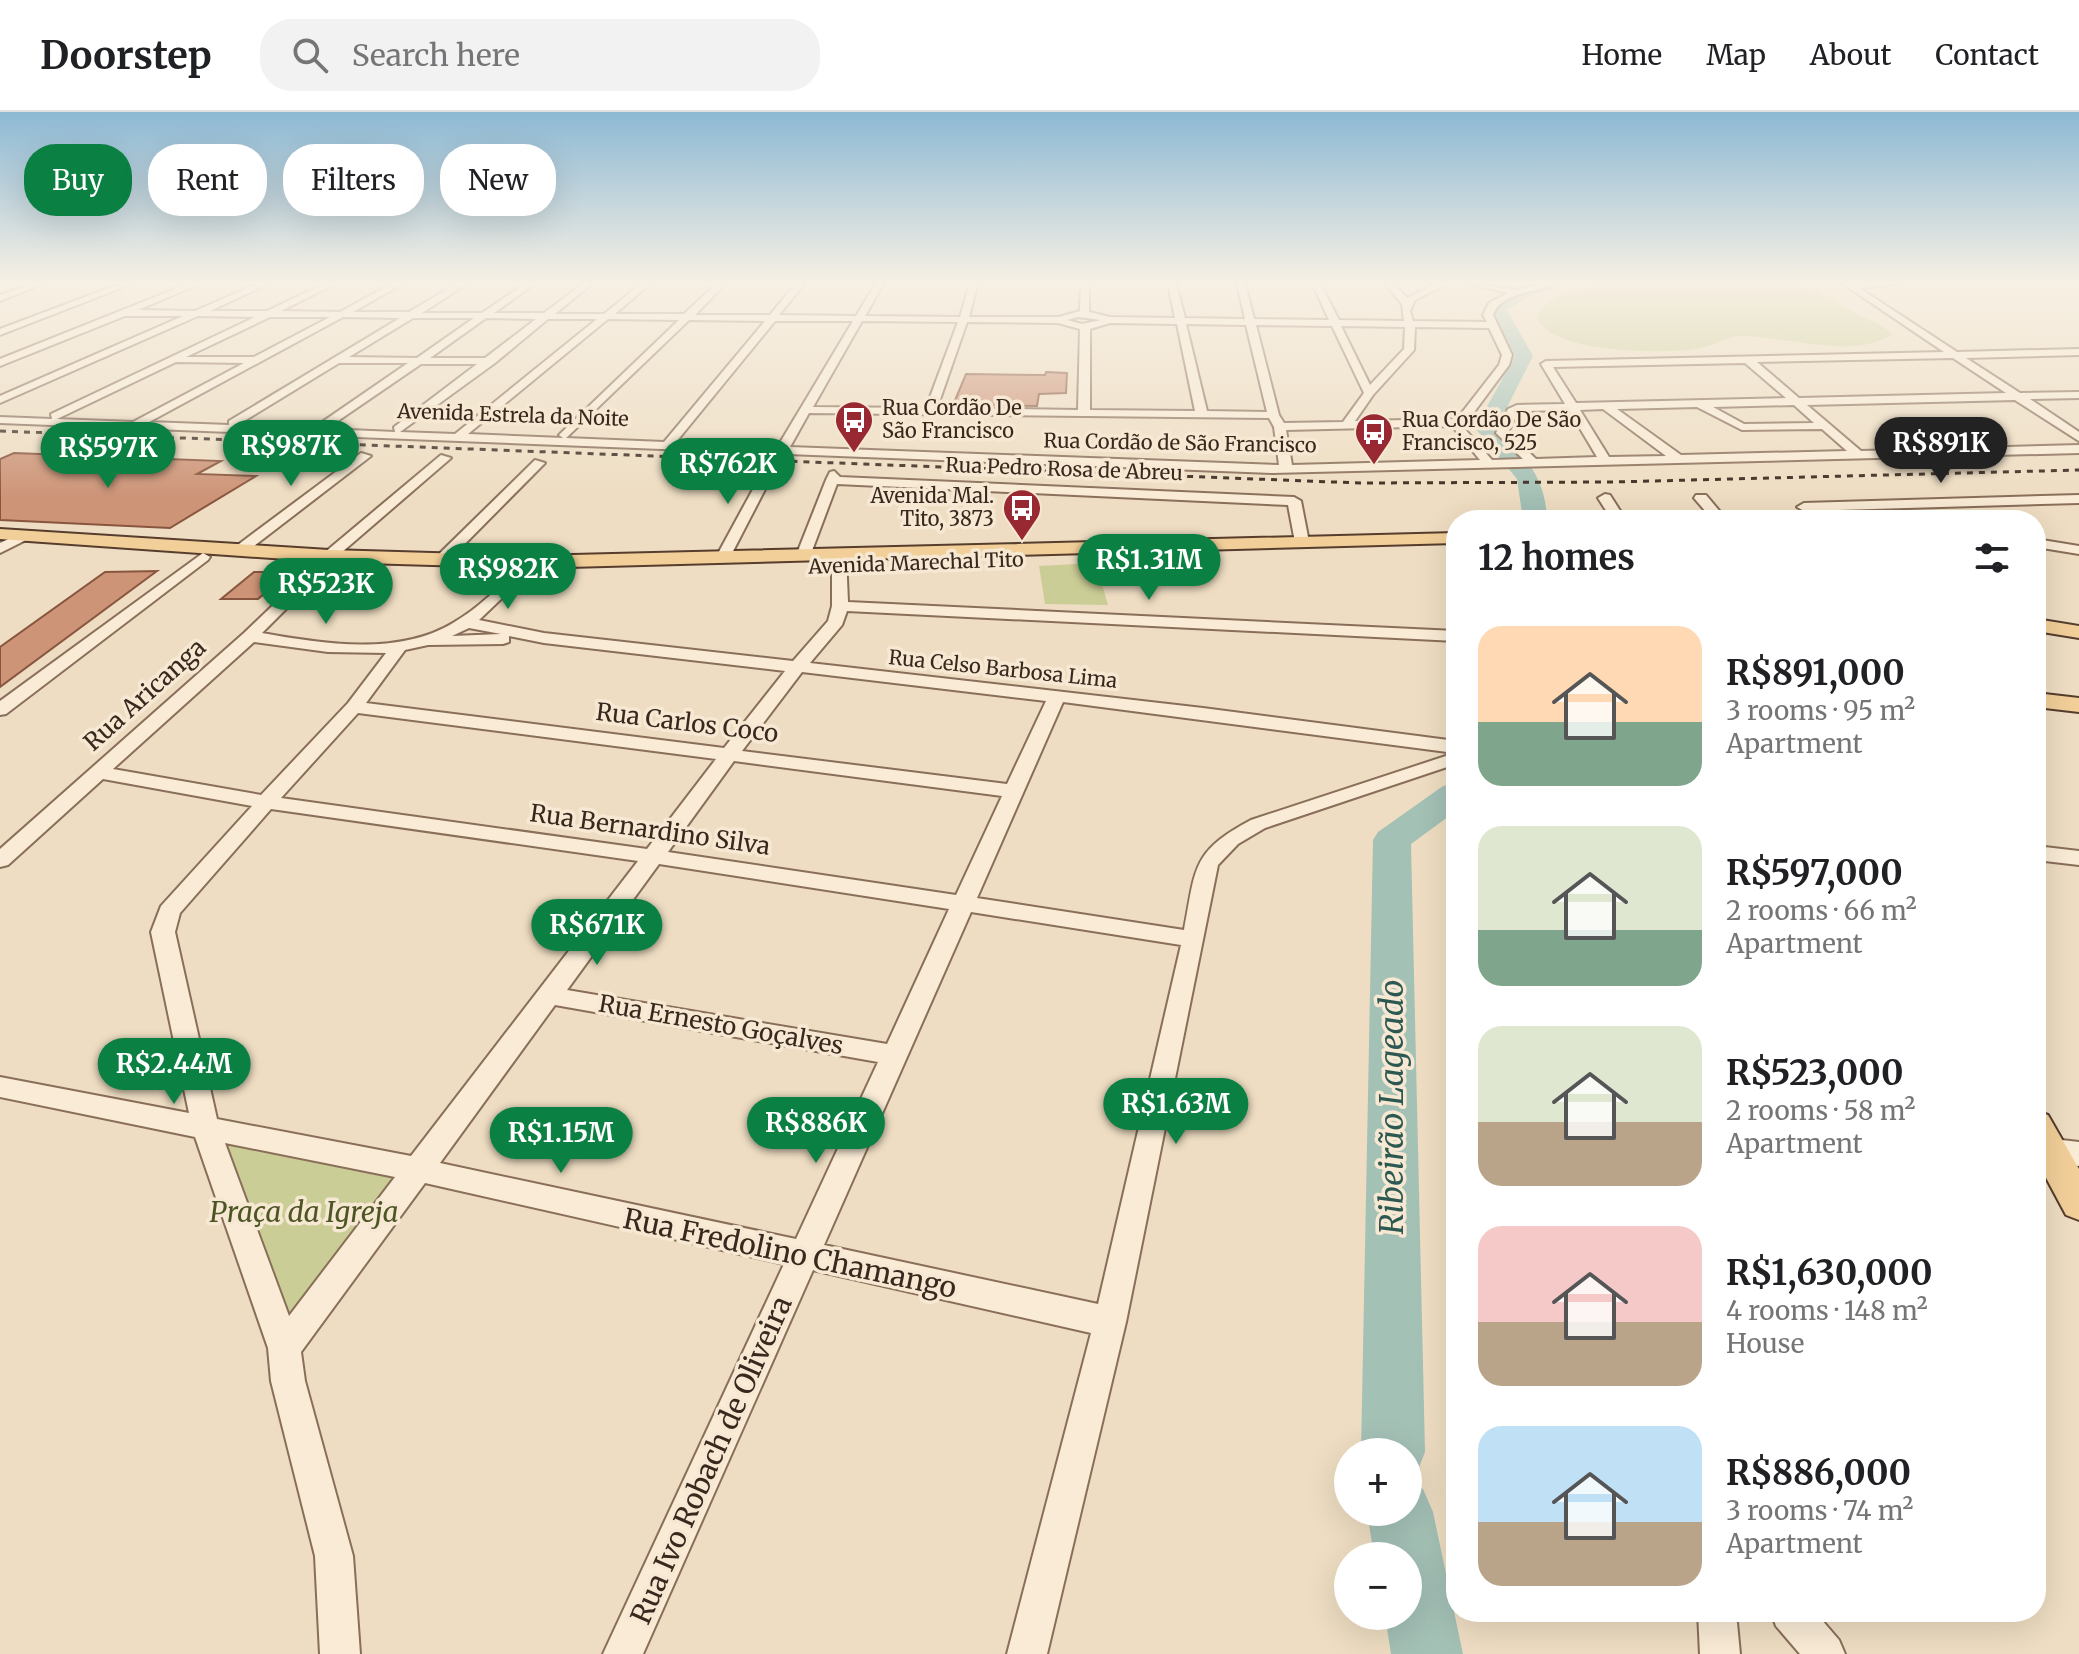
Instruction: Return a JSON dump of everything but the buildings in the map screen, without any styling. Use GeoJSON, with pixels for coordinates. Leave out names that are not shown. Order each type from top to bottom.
{"type":"FeatureCollection","features":[{"type":"Feature","properties":{"kind":"main road","name":"Avenida Marechal Tito"},"geometry":{"type":"LineString","coordinates":[[6,542],[240,550],[326,560],[440,561],[526,567],[803,556],[839,561],[1446,538]]}},
{"type":"Feature","properties":{"kind":"main road","name":"Avenida Marechal Tito"},"geometry":{"type":"LineString","coordinates":[[6,542],[203,557],[526,567],[1446,549]]}},
{"type":"Feature","properties":{"kind":"main road"},"geometry":{"type":"LineString","coordinates":[[2046,614],[2079,619]]}},
{"type":"Feature","properties":{"kind":"main road"},"geometry":{"type":"LineString","coordinates":[[2046,627],[2079,632]]}},
{"type":"Feature","properties":{"kind":"main road"},"geometry":{"type":"LineString","coordinates":[[2046,701],[2079,705]]}},
{"type":"Feature","properties":{"kind":"main road"},"geometry":{"type":"LineString","coordinates":[[2050,1145],[2079,1204]]}},
{"type":"Feature","properties":{"kind":"street"},"geometry":{"type":"LineString","coordinates":[[0,400],[103,355]]}},
{"type":"Feature","properties":{"kind":"street"},"geometry":{"type":"LineString","coordinates":[[55,416],[184,355]]}},
{"type":"Feature","properties":{"kind":"street"},"geometry":{"type":"LineString","coordinates":[[139,423],[263,355]]}},
{"type":"Feature","properties":{"kind":"street"},"geometry":{"type":"LineString","coordinates":[[233,423],[345,355]]}},
{"type":"Feature","properties":{"kind":"street"},"geometry":{"type":"LineString","coordinates":[[318,430],[425,355]]}},
{"type":"Feature","properties":{"kind":"street"},"geometry":{"type":"LineString","coordinates":[[398,429],[496,355]]}},
{"type":"Feature","properties":{"kind":"street"},"geometry":{"type":"LineString","coordinates":[[461,435],[560,355]]}},
{"type":"Feature","properties":{"kind":"street"},"geometry":{"type":"LineString","coordinates":[[565,435],[648,355]]}},
{"type":"Feature","properties":{"kind":"street"},"geometry":{"type":"LineString","coordinates":[[670,442],[742,355]]}},
{"type":"Feature","properties":{"kind":"street"},"geometry":{"type":"LineString","coordinates":[[783,450],[838,355]]}},
{"type":"Feature","properties":{"kind":"street"},"geometry":{"type":"LineString","coordinates":[[930,411],[951,355]]}},
{"type":"Feature","properties":{"kind":"street"},"geometry":{"type":"LineString","coordinates":[[1084,414],[1085,355]]}},
{"type":"Feature","properties":{"kind":"street"},"geometry":{"type":"LineString","coordinates":[[1189,355],[1202,415]]}},
{"type":"Feature","properties":{"kind":"street"},"geometry":{"type":"LineString","coordinates":[[1260,355],[1273,415],[1280,427],[1286,468]]}},
{"type":"Feature","properties":{"kind":"street"},"geometry":{"type":"LineString","coordinates":[[1350,355],[1369,393]]}},
{"type":"Feature","properties":{"kind":"street"},"geometry":{"type":"LineString","coordinates":[[1347,424],[1369,393],[1405,355]]}},
{"type":"Feature","properties":{"kind":"street"},"geometry":{"type":"LineString","coordinates":[[1492,461],[1458,431],[1461,422],[1504,365],[1507,355]]}},
{"type":"Feature","properties":{"kind":"street"},"geometry":{"type":"LineString","coordinates":[[1604,459],[1545,365],[1548,363],[1954,355],[2079,437]]}},
{"type":"Feature","properties":{"kind":"street"},"geometry":{"type":"LineString","coordinates":[[1746,358],[1856,453]]}},
{"type":"Feature","properties":{"kind":"street"},"geometry":{"type":"LineString","coordinates":[[5,361],[37,360]]}},
{"type":"Feature","properties":{"kind":"street"},"geometry":{"type":"LineString","coordinates":[[64,360],[91,360]]}},
{"type":"Feature","properties":{"kind":"street"},"geometry":{"type":"LineString","coordinates":[[174,360],[253,360]]}},
{"type":"Feature","properties":{"kind":"street"},"geometry":{"type":"LineString","coordinates":[[337,360],[512,361]]}},
{"type":"Feature","properties":{"kind":"street"},"geometry":{"type":"LineString","coordinates":[[1357,371],[1387,375]]}},
{"type":"Feature","properties":{"kind":"street"},"geometry":{"type":"LineString","coordinates":[[1526,460],[1502,433],[1512,411],[1531,406],[2079,395]]}},
{"type":"Feature","properties":{"kind":"street"},"geometry":{"type":"LineString","coordinates":[[1697,403],[1742,427],[1824,426]]}},
{"type":"Feature","properties":{"kind":"street"},"geometry":{"type":"LineString","coordinates":[[1604,405],[1676,457]]}},
{"type":"Feature","properties":{"kind":"street"},"geometry":{"type":"LineString","coordinates":[[805,410],[1273,415]]}},
{"type":"Feature","properties":{"kind":"street","name":"Avenida Estrela da Noite"},"geometry":{"type":"LineString","coordinates":[[0,414],[139,423],[233,423],[318,430],[398,429],[461,435],[565,435],[783,450]]}},
{"type":"Feature","properties":{"kind":"street","name":"Avenida Estrela da Noite"},"geometry":{"type":"LineString","coordinates":[[0,420],[670,442]]}},
{"type":"Feature","properties":{"kind":"street"},"geometry":{"type":"LineString","coordinates":[[1280,427],[1461,422]]}},
{"type":"Feature","properties":{"kind":"street","name":"Rua Cordão de São Francisco"},"geometry":{"type":"LineString","coordinates":[[783,450],[1286,468],[2079,449]]}},
{"type":"Feature","properties":{"kind":"street"},"geometry":{"type":"LineString","coordinates":[[240,550],[365,456]]}},
{"type":"Feature","properties":{"kind":"street","name":"Rua Aricanga"},"geometry":{"type":"LineString","coordinates":[[0,860],[250,636],[326,560],[445,458]]}},
{"type":"Feature","properties":{"kind":"street"},"geometry":{"type":"LineString","coordinates":[[440,561],[539,463]]}},
{"type":"Feature","properties":{"kind":"street"},"geometry":{"type":"LineString","coordinates":[[722,559],[768,472]]}},
{"type":"Feature","properties":{"kind":"street","name":"Rua Pedro Rosa de Abreu"},"geometry":{"type":"LineString","coordinates":[[803,556],[833,477],[1294,501],[1302,542]]}},
{"type":"Feature","properties":{"kind":"street"},"geometry":{"type":"LineString","coordinates":[[1605,498],[1613,510]]}},
{"type":"Feature","properties":{"kind":"street"},"geometry":{"type":"LineString","coordinates":[[1701,498],[1711,510]]}},
{"type":"Feature","properties":{"kind":"street"},"geometry":{"type":"LineString","coordinates":[[1876,510],[2079,499]]}},
{"type":"Feature","properties":{"kind":"street"},"geometry":{"type":"LineString","coordinates":[[2046,545],[2079,550]]}},
{"type":"Feature","properties":{"kind":"street"},"geometry":{"type":"LineString","coordinates":[[0,710],[203,557]]}},
{"type":"Feature","properties":{"kind":"street"},"geometry":{"type":"LineString","coordinates":[[284,1348],[729,755],[797,667],[831,631],[840,606],[839,561]]}},
{"type":"Feature","properties":{"kind":"street"},"geometry":{"type":"LineString","coordinates":[[340,1654],[334,1556],[288,1381],[284,1348],[205,1126],[163,932],[169,911],[409,644],[465,622],[526,567]]}},
{"type":"Feature","properties":{"kind":"street"},"geometry":{"type":"LineString","coordinates":[[840,606],[1446,636]]}},
{"type":"Feature","properties":{"kind":"street","name":"Rua Celso Barbosa Lima"},"geometry":{"type":"LineString","coordinates":[[465,622],[544,638],[1348,731],[1446,746]]}},
{"type":"Feature","properties":{"kind":"street","name":"Rua Celso Barbosa Lima"},"geometry":{"type":"LineString","coordinates":[[250,636],[313,646],[371,647],[544,638]]}},
{"type":"Feature","properties":{"kind":"street","name":"Rua Ivo Robach de Oliveira"},"geometry":{"type":"LineString","coordinates":[[623,1654],[1057,697]]}},
{"type":"Feature","properties":{"kind":"street","name":"Rua Carlos Coco"},"geometry":{"type":"LineString","coordinates":[[354,707],[1013,791]]}},
{"type":"Feature","properties":{"kind":"street"},"geometry":{"type":"LineString","coordinates":[[1027,1654],[1110,1322],[1208,863],[1231,839],[1258,824],[1446,761]]}},
{"type":"Feature","properties":{"kind":"street","name":"Rua Bernardino Silva"},"geometry":{"type":"LineString","coordinates":[[99,772],[264,802],[652,856],[1194,939]]}},
{"type":"Feature","properties":{"kind":"street"},"geometry":{"type":"LineString","coordinates":[[2046,854],[2079,858]]}},
{"type":"Feature","properties":{"kind":"street","name":"Rua Ernesto Goçalves"},"geometry":{"type":"LineString","coordinates":[[547,995],[894,1055]]}},
{"type":"Feature","properties":{"kind":"street","name":"Rua Fredolino Chamango"},"geometry":{"type":"LineString","coordinates":[[0,1087],[419,1170],[1110,1322]]}},
{"type":"Feature","properties":{"kind":"street"},"geometry":{"type":"LineString","coordinates":[[1718,1622],[1720,1654]]}},
{"type":"Feature","properties":{"kind":"street"},"geometry":{"type":"LineString","coordinates":[[1798,1622],[1825,1654]]}},
{"type":"Feature","properties":{"kind":"green space"},"geometry":{"type":"Polygon","coordinates":[[[1096,563],[1108,605],[1045,604],[1039,566],[1096,563]]]}},
{"type":"Feature","properties":{"kind":"green space","name":"Praça da Igreja"},"geometry":{"type":"Polygon","coordinates":[[[207,1129],[408,1173],[287,1335],[207,1129]]]}},
{"type":"Feature","properties":{"kind":"waterway","name":"Ribeirão Lageado"},"geometry":{"type":"LineString","coordinates":[[1523,355],[1486,428],[1515,459],[1528,479],[1535,510]]}},
{"type":"Feature","properties":{"kind":"waterway","name":"Ribeirão Lageado"},"geometry":{"type":"LineString","coordinates":[[1393,1438],[1392,840],[1446,801]]}},
{"type":"Feature","properties":{"kind":"waterway","name":"Ribeirão Lageado"},"geometry":{"type":"LineString","coordinates":[[1403,1526],[1427,1654]]}},
{"type":"Feature","properties":{"kind":"railway"},"geometry":{"type":"LineString","coordinates":[[0,431],[1360,483],[1614,482],[2079,470]]}},
{"type":"Feature","properties":{"kind":"place","name":"Rua Cordão De São Francisco"},"geometry":{"type":"Point","coordinates":[854,454]}},
{"type":"Feature","properties":{"kind":"place","name":"Rua Cordão De São Francisco, 525"},"geometry":{"type":"Point","coordinates":[1374,466]}},
{"type":"Feature","properties":{"kind":"place","name":"Avenida Mal. Tito, 3873"},"geometry":{"type":"Point","coordinates":[1022,542]}}]}
